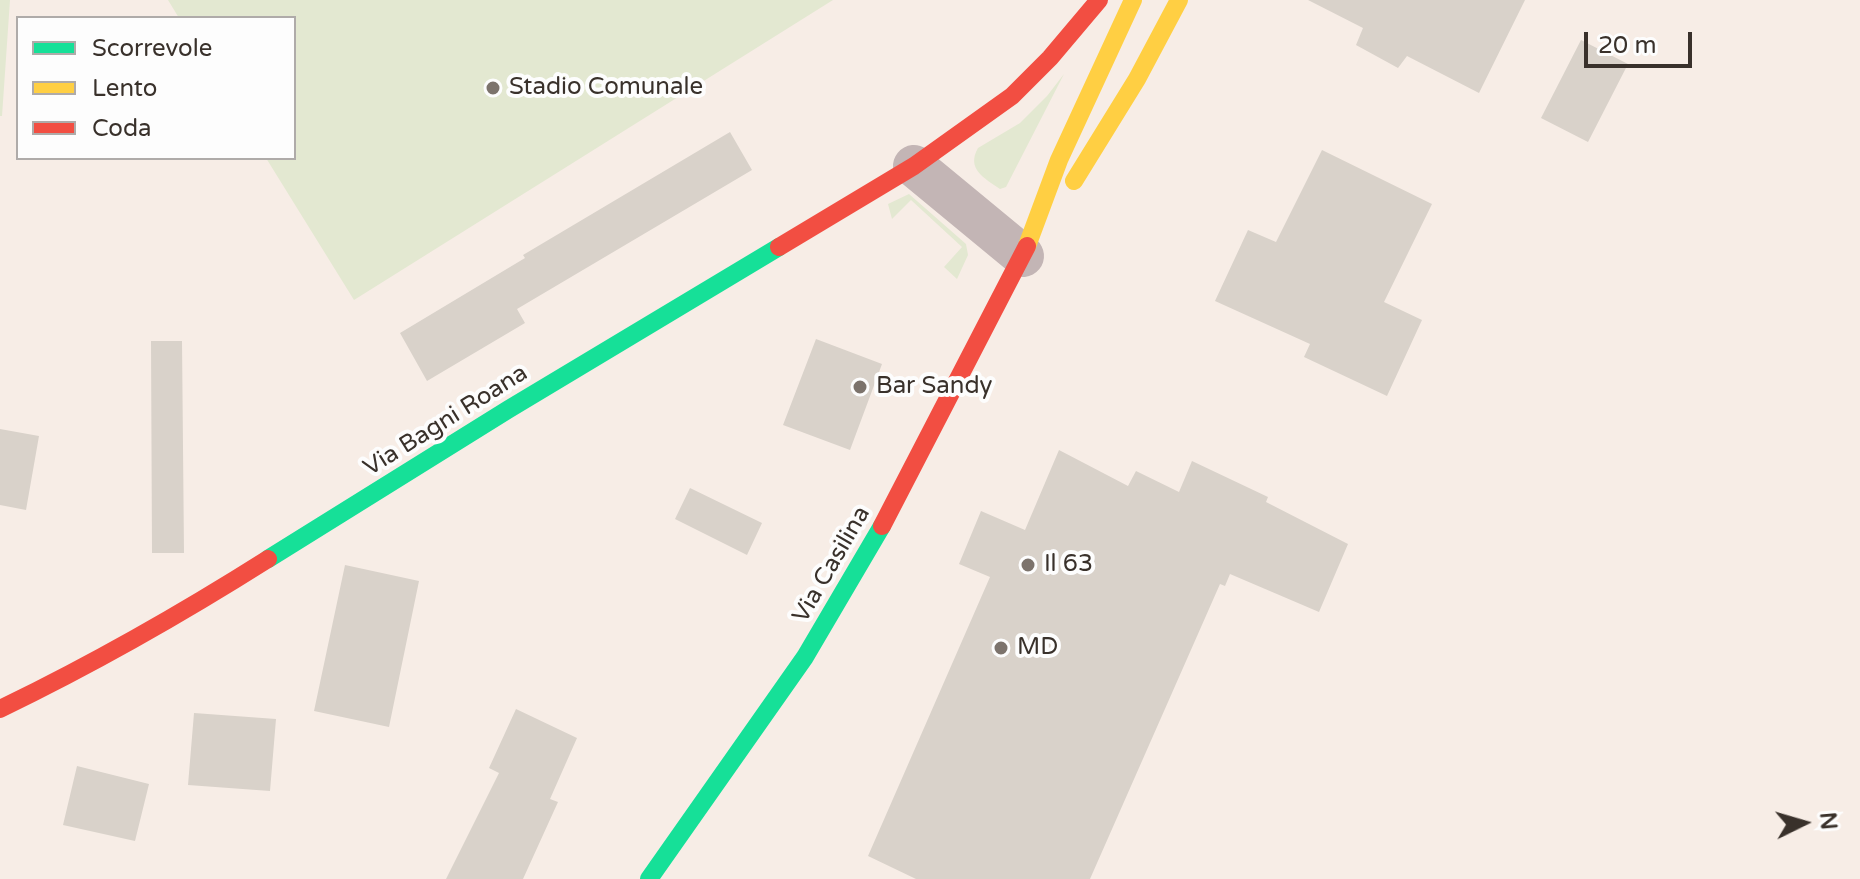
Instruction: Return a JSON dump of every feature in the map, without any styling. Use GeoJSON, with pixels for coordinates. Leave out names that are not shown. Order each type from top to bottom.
{"type":"FeatureCollection","features":[{"type":"Feature","properties":{"kind":"main road","name":"Via Casilina"},"geometry":{"type":"LineString","coordinates":[[649,879],[813,645],[905,488],[1023,256],[1068,139],[1133,0]]}},
{"type":"Feature","properties":{"kind":"main road","name":"Via Casilina"},"geometry":{"type":"LineString","coordinates":[[1023,256],[1095,149],[1144,68],[1179,0]]}},
{"type":"Feature","properties":{"kind":"main road","name":"Via Bagni Roana"},"geometry":{"type":"LineString","coordinates":[[0,709],[79,671],[169,621],[509,409],[914,166],[1012,96],[1050,58],[1090,6]]}},
{"type":"Feature","properties":{"kind":"street"},"geometry":{"type":"LineString","coordinates":[[914,166],[1023,256]]}},
{"type":"Feature","properties":{"kind":"green space"},"geometry":{"type":"Polygon","coordinates":[[[0,0],[10,0],[2,116],[0,116],[0,0]]]}},
{"type":"Feature","properties":{"kind":"green space","name":"Stadio Comunale"},"geometry":{"type":"Polygon","coordinates":[[[168,0],[833,0],[354,300],[267,160],[296,160],[296,16],[178,16],[168,0]]]}},
{"type":"Feature","properties":{"kind":"green space"},"geometry":{"type":"Polygon","coordinates":[[[1064,74],[1006,187],[1000,189],[975,167],[978,148],[1020,123],[1064,74]]]}},
{"type":"Feature","properties":{"kind":"green space"},"geometry":{"type":"Polygon","coordinates":[[[909,194],[966,244],[968,255],[957,279],[944,267],[962,247],[911,200],[892,219],[888,204],[909,194]]]}},
{"type":"Feature","properties":{"kind":"building"},"geometry":{"type":"Polygon","coordinates":[[[1308,0],[1525,0],[1479,93],[1407,56],[1398,68],[1356,45],[1363,28],[1308,0]]]}},
{"type":"Feature","properties":{"kind":"building"},"geometry":{"type":"Polygon","coordinates":[[[1581,40],[1628,64],[1588,142],[1541,118],[1581,40]]]}},
{"type":"Feature","properties":{"kind":"building"},"geometry":{"type":"Polygon","coordinates":[[[730,132],[752,170],[517,309],[525,323],[427,381],[400,333],[525,258],[523,255],[730,132]]]}},
{"type":"Feature","properties":{"kind":"building"},"geometry":{"type":"Polygon","coordinates":[[[1322,150],[1432,204],[1384,302],[1422,320],[1387,396],[1304,357],[1310,344],[1215,301],[1248,230],[1276,242],[1322,150]]]}},
{"type":"Feature","properties":{"kind":"building"},"geometry":{"type":"Polygon","coordinates":[[[816,339],[882,364],[850,450],[783,425],[816,339]]]}},
{"type":"Feature","properties":{"kind":"building"},"geometry":{"type":"Polygon","coordinates":[[[151,341],[182,341],[184,553],[152,553],[151,341]]]}},
{"type":"Feature","properties":{"kind":"building"},"geometry":{"type":"Polygon","coordinates":[[[0,429],[39,436],[26,510],[0,505],[0,429]]]}},
{"type":"Feature","properties":{"kind":"building"},"geometry":{"type":"Polygon","coordinates":[[[1059,450],[1128,486],[1136,471],[1179,492],[1192,461],[1268,497],[1266,502],[1348,544],[1319,612],[1230,574],[1225,586],[1220,584],[1090,879],[916,879],[868,856],[990,577],[959,564],[981,511],[1025,530],[1059,450]]]}},
{"type":"Feature","properties":{"kind":"building"},"geometry":{"type":"Polygon","coordinates":[[[690,488],[762,523],[747,555],[675,519],[690,488]]]}},
{"type":"Feature","properties":{"kind":"building"},"geometry":{"type":"Polygon","coordinates":[[[345,565],[419,581],[389,727],[314,711],[345,565]]]}},
{"type":"Feature","properties":{"kind":"building"},"geometry":{"type":"Polygon","coordinates":[[[516,709],[577,738],[550,799],[558,802],[523,879],[446,879],[499,773],[489,768],[516,709]]]}},
{"type":"Feature","properties":{"kind":"building"},"geometry":{"type":"Polygon","coordinates":[[[194,713],[276,719],[270,791],[188,785],[194,713]]]}},
{"type":"Feature","properties":{"kind":"building"},"geometry":{"type":"Polygon","coordinates":[[[77,766],[149,784],[135,841],[63,825],[77,766]]]}},
{"type":"Feature","properties":{"kind":"traffic: fast"},"geometry":{"type":"LineString","coordinates":[[268,559],[509,409],[779,247]]}},
{"type":"Feature","properties":{"kind":"traffic: fast"},"geometry":{"type":"LineString","coordinates":[[649,879],[805,657],[882,526]]}},
{"type":"Feature","properties":{"kind":"traffic: slow"},"geometry":{"type":"LineString","coordinates":[[1027,246],[1059,160],[1133,0]]}},
{"type":"Feature","properties":{"kind":"traffic: slow"},"geometry":{"type":"LineString","coordinates":[[1074,181],[1137,79],[1179,0]]}},
{"type":"Feature","properties":{"kind":"traffic: jam"},"geometry":{"type":"LineString","coordinates":[[779,247],[914,166],[1012,96],[1050,58],[1099,0]]}},
{"type":"Feature","properties":{"kind":"traffic: jam"},"geometry":{"type":"LineString","coordinates":[[882,526],[1027,246]]}},
{"type":"Feature","properties":{"kind":"traffic: jam"},"geometry":{"type":"LineString","coordinates":[[0,709],[136,638],[268,559]]}},
{"type":"Feature","properties":{"kind":"place","name":"Stadio Comunale"},"geometry":{"type":"Point","coordinates":[493,88]}},
{"type":"Feature","properties":{"kind":"place","name":"Bar Sandy"},"geometry":{"type":"Point","coordinates":[860,387]}},
{"type":"Feature","properties":{"kind":"place","name":"Il 63"},"geometry":{"type":"Point","coordinates":[1028,565]}},
{"type":"Feature","properties":{"kind":"place","name":"MD"},"geometry":{"type":"Point","coordinates":[1001,648]}}]}
